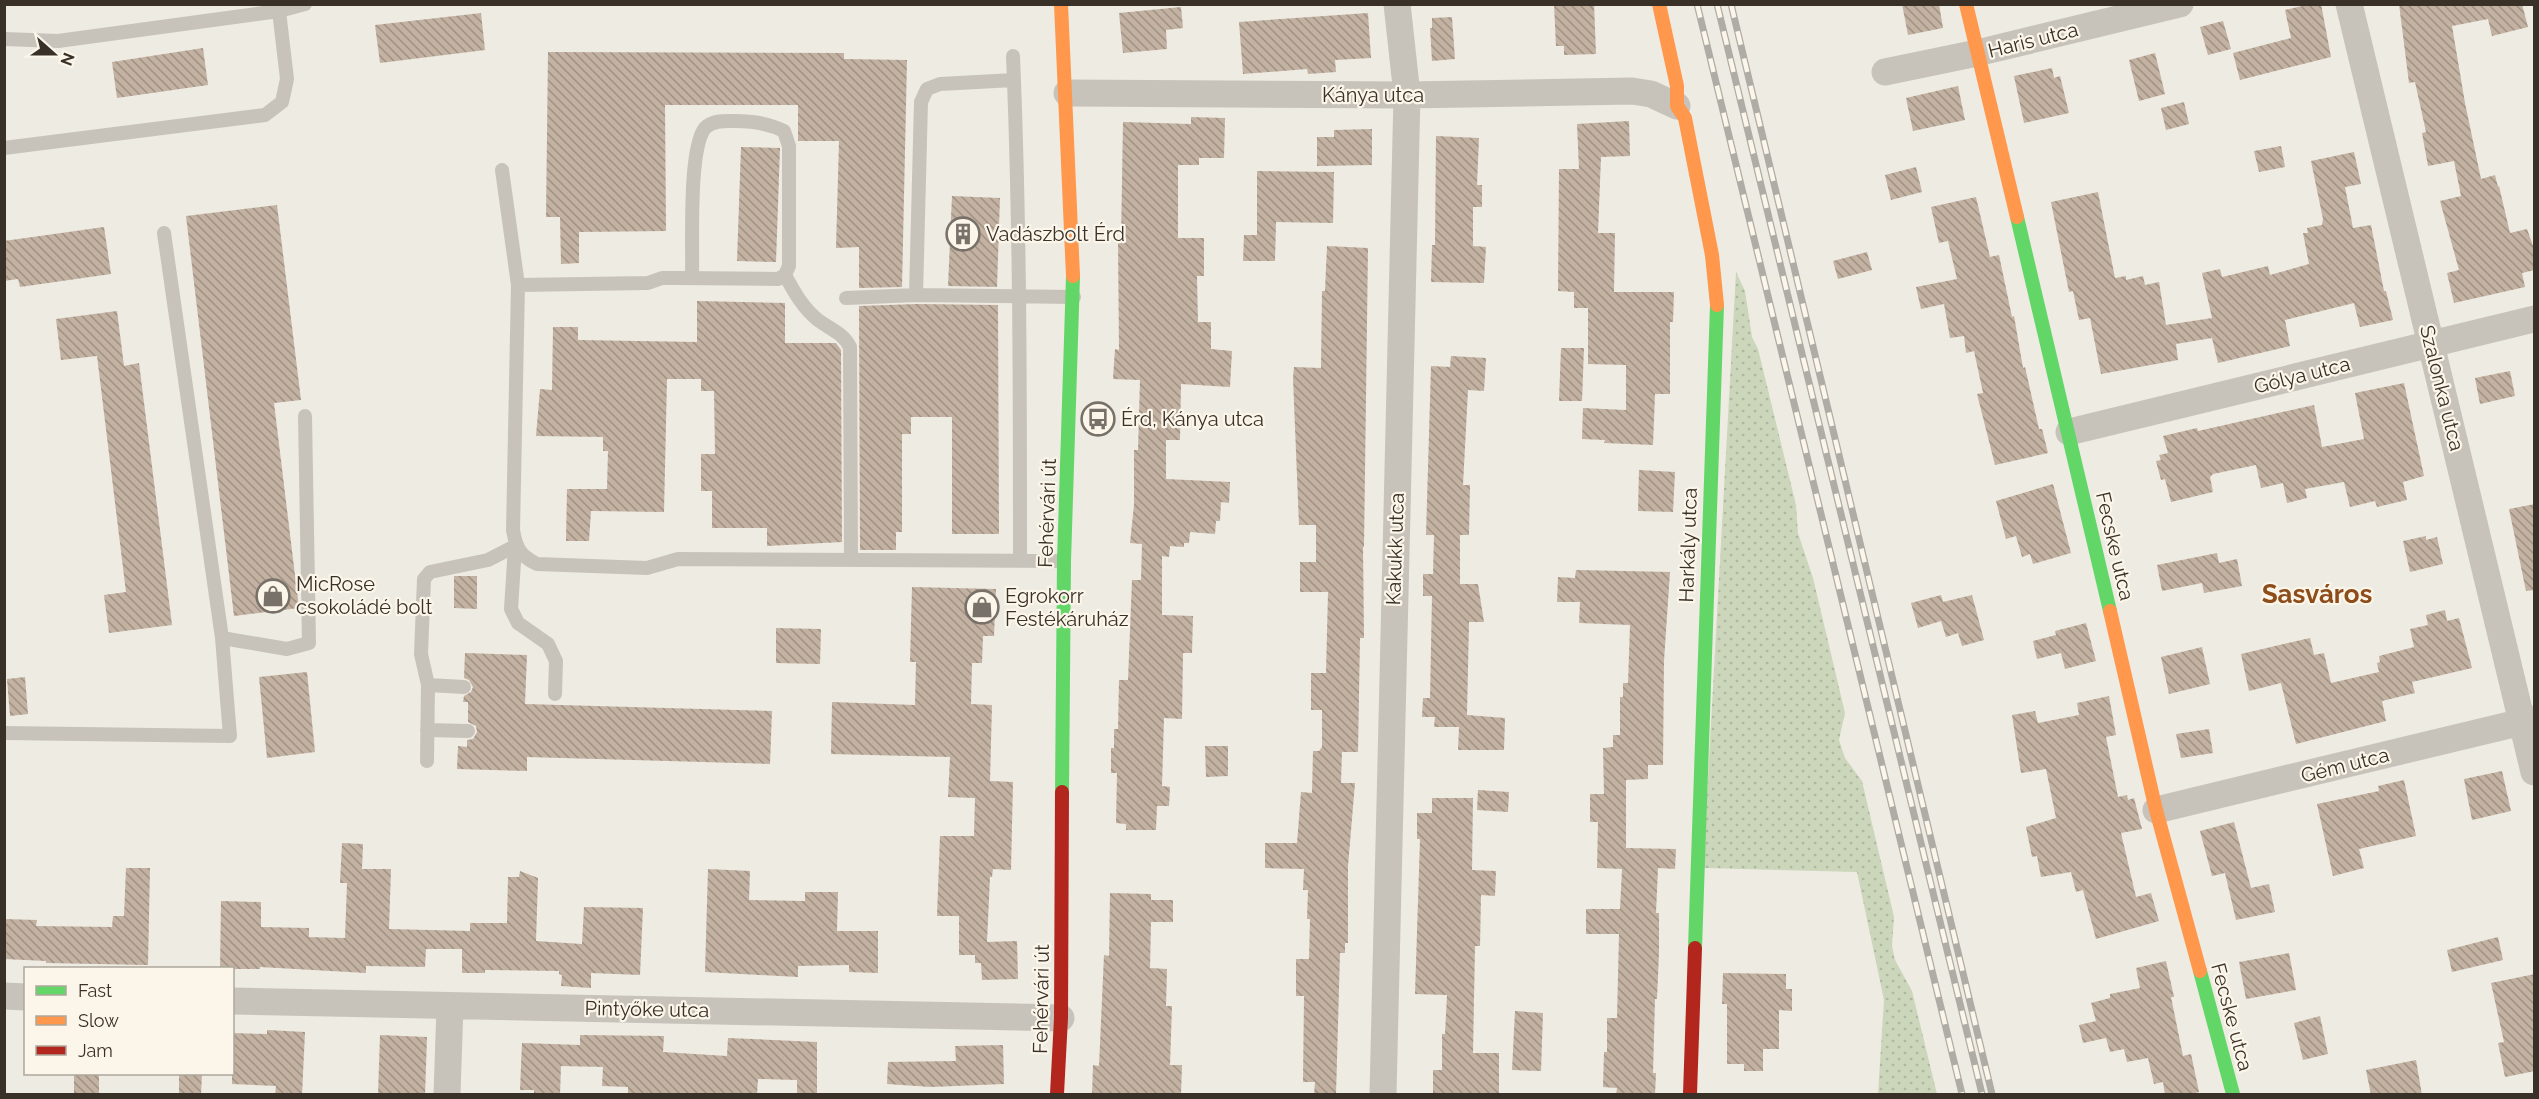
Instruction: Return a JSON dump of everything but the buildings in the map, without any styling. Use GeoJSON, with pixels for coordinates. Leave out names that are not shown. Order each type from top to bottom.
{"type":"FeatureCollection","features":[{"type":"Feature","properties":{"kind":"street","name":"Fehérvári út"},"geometry":{"type":"LineString","coordinates":[[1057,1095],[1061,1018],[1064,561],[1074,297],[1061,4]]}},
{"type":"Feature","properties":{"kind":"street","name":"Kakukk utca"},"geometry":{"type":"LineString","coordinates":[[1383,1095],[1407,95],[1397,4]]}},
{"type":"Feature","properties":{"kind":"street","name":"Harkály utca"},"geometry":{"type":"LineString","coordinates":[[1659,4],[1677,86],[1677,106],[1685,118],[1717,291],[1690,1095]]}},
{"type":"Feature","properties":{"kind":"street","name":"Fecske utca"},"geometry":{"type":"LineString","coordinates":[[1966,4],[2069,432],[2156,810],[2233,1095]]}},
{"type":"Feature","properties":{"kind":"street","name":"Haris utca"},"geometry":{"type":"LineString","coordinates":[[1885,72],[1977,53],[2180,4]]}},
{"type":"Feature","properties":{"kind":"street","name":"Szalonka utca"},"geometry":{"type":"LineString","coordinates":[[2349,4],[2431,344],[2529,721],[2535,772]]}},
{"type":"Feature","properties":{"kind":"street","name":"Kánya utca"},"geometry":{"type":"LineString","coordinates":[[1066,93],[1407,95],[1632,91],[1651,94],[1677,106]]}},
{"type":"Feature","properties":{"kind":"street","name":"Gólya utca"},"geometry":{"type":"LineString","coordinates":[[2069,432],[2535,319]]}},
{"type":"Feature","properties":{"kind":"street","name":"Gém utca"},"geometry":{"type":"LineString","coordinates":[[2156,810],[2529,721]]}},
{"type":"Feature","properties":{"kind":"street"},"geometry":{"type":"LineString","coordinates":[[4,996],[24,997]]}},
{"type":"Feature","properties":{"kind":"street","name":"Pintyőke utca"},"geometry":{"type":"LineString","coordinates":[[234,1001],[1061,1018]]}},
{"type":"Feature","properties":{"kind":"street"},"geometry":{"type":"LineString","coordinates":[[447,1095],[450,1006]]}},
{"type":"Feature","properties":{"kind":"lane"},"geometry":{"type":"LineString","coordinates":[[4,39],[58,41],[279,11],[305,4]]}},
{"type":"Feature","properties":{"kind":"lane"},"geometry":{"type":"LineString","coordinates":[[4,148],[265,115],[282,102],[286,79],[279,11]]}},
{"type":"Feature","properties":{"kind":"lane"},"geometry":{"type":"LineString","coordinates":[[1013,56],[1019,297],[1020,561]]}},
{"type":"Feature","properties":{"kind":"lane"},"geometry":{"type":"LineString","coordinates":[[916,295],[921,102],[927,89],[940,84],[1014,80]]}},
{"type":"Feature","properties":{"kind":"lane"},"geometry":{"type":"LineString","coordinates":[[518,285],[648,283],[662,278],[778,279],[784,275],[789,266],[789,146],[784,131],[771,124],[752,121],[716,121],[706,128],[697,143],[692,278]]}},
{"type":"Feature","properties":{"kind":"lane"},"geometry":{"type":"LineString","coordinates":[[502,171],[518,285],[513,530],[516,546],[511,609],[518,623],[548,644],[556,661],[555,694]]}},
{"type":"Feature","properties":{"kind":"lane"},"geometry":{"type":"LineString","coordinates":[[4,733],[230,736],[222,638],[164,234]]}},
{"type":"Feature","properties":{"kind":"lane"},"geometry":{"type":"LineString","coordinates":[[784,275],[799,302],[818,320],[846,338],[850,347],[851,560]]}},
{"type":"Feature","properties":{"kind":"lane"},"geometry":{"type":"LineString","coordinates":[[846,298],[916,295],[1074,297]]}},
{"type":"Feature","properties":{"kind":"lane"},"geometry":{"type":"LineString","coordinates":[[222,638],[287,648],[309,643],[305,416]]}},
{"type":"Feature","properties":{"kind":"lane"},"geometry":{"type":"LineString","coordinates":[[516,546],[523,557],[537,564],[647,568],[678,559],[1064,561]]}},
{"type":"Feature","properties":{"kind":"lane"},"geometry":{"type":"LineString","coordinates":[[427,761],[428,685],[421,654],[424,579],[430,572],[488,560],[516,546]]}},
{"type":"Feature","properties":{"kind":"lane"},"geometry":{"type":"LineString","coordinates":[[428,685],[464,687]]}},
{"type":"Feature","properties":{"kind":"lane"},"geometry":{"type":"LineString","coordinates":[[427,730],[468,731]]}},
{"type":"Feature","properties":{"kind":"green space"},"geometry":{"type":"Polygon","coordinates":[[[1736,272],[1745,291],[1752,337],[1758,349],[1796,505],[1798,533],[1813,578],[1845,713],[1839,740],[1845,758],[1862,781],[1894,917],[1892,946],[1895,960],[1912,991],[1937,1094],[1878,1094],[1884,1000],[1857,872],[1703,868],[1736,272]]]}},
{"type":"Feature","properties":{"kind":"railway"},"geometry":{"type":"LineString","coordinates":[[1697,4],[1962,1094]]}},
{"type":"Feature","properties":{"kind":"railway"},"geometry":{"type":"LineString","coordinates":[[1717,4],[1982,1094]]}},
{"type":"Feature","properties":{"kind":"railway"},"geometry":{"type":"LineString","coordinates":[[1731,4],[1992,1094]]}},
{"type":"Feature","properties":{"kind":"traffic: fast"},"geometry":{"type":"LineString","coordinates":[[2017,217],[2110,611]]}},
{"type":"Feature","properties":{"kind":"traffic: fast"},"geometry":{"type":"LineString","coordinates":[[1062,792],[1064,561],[1073,276]]}},
{"type":"Feature","properties":{"kind":"traffic: fast"},"geometry":{"type":"LineString","coordinates":[[1695,948],[1717,305]]}},
{"type":"Feature","properties":{"kind":"traffic: fast"},"geometry":{"type":"LineString","coordinates":[[2200,971],[2233,1094]]}},
{"type":"Feature","properties":{"kind":"traffic: slow"},"geometry":{"type":"LineString","coordinates":[[1061,4],[1073,276]]}},
{"type":"Feature","properties":{"kind":"traffic: slow"},"geometry":{"type":"LineString","coordinates":[[1659,4],[1677,86],[1677,106],[1685,118],[1712,255],[1717,305]]}},
{"type":"Feature","properties":{"kind":"traffic: slow"},"geometry":{"type":"LineString","coordinates":[[1966,4],[2017,217]]}},
{"type":"Feature","properties":{"kind":"traffic: slow"},"geometry":{"type":"LineString","coordinates":[[2110,611],[2156,810],[2200,971]]}},
{"type":"Feature","properties":{"kind":"traffic: jam"},"geometry":{"type":"LineString","coordinates":[[1057,1094],[1061,1018],[1062,792]]}},
{"type":"Feature","properties":{"kind":"traffic: jam"},"geometry":{"type":"LineString","coordinates":[[1690,1094],[1695,948]]}},
{"type":"Feature","properties":{"kind":"place","name":"Vadászbolt Érd"},"geometry":{"type":"Point","coordinates":[963,234]}},
{"type":"Feature","properties":{"kind":"place","name":"Érd, Kánya utca"},"geometry":{"type":"Point","coordinates":[1098,419]}},
{"type":"Feature","properties":{"kind":"place","name":"MicRose csokoládé bolt"},"geometry":{"type":"Point","coordinates":[273,596]}},
{"type":"Feature","properties":{"kind":"place","name":"Egrokorr Festékáruház"},"geometry":{"type":"Point","coordinates":[982,607]}},
{"type":"Feature","properties":{"kind":"district","name":"Sasváros"},"geometry":{"type":"Point","coordinates":[2317,594]}}]}
